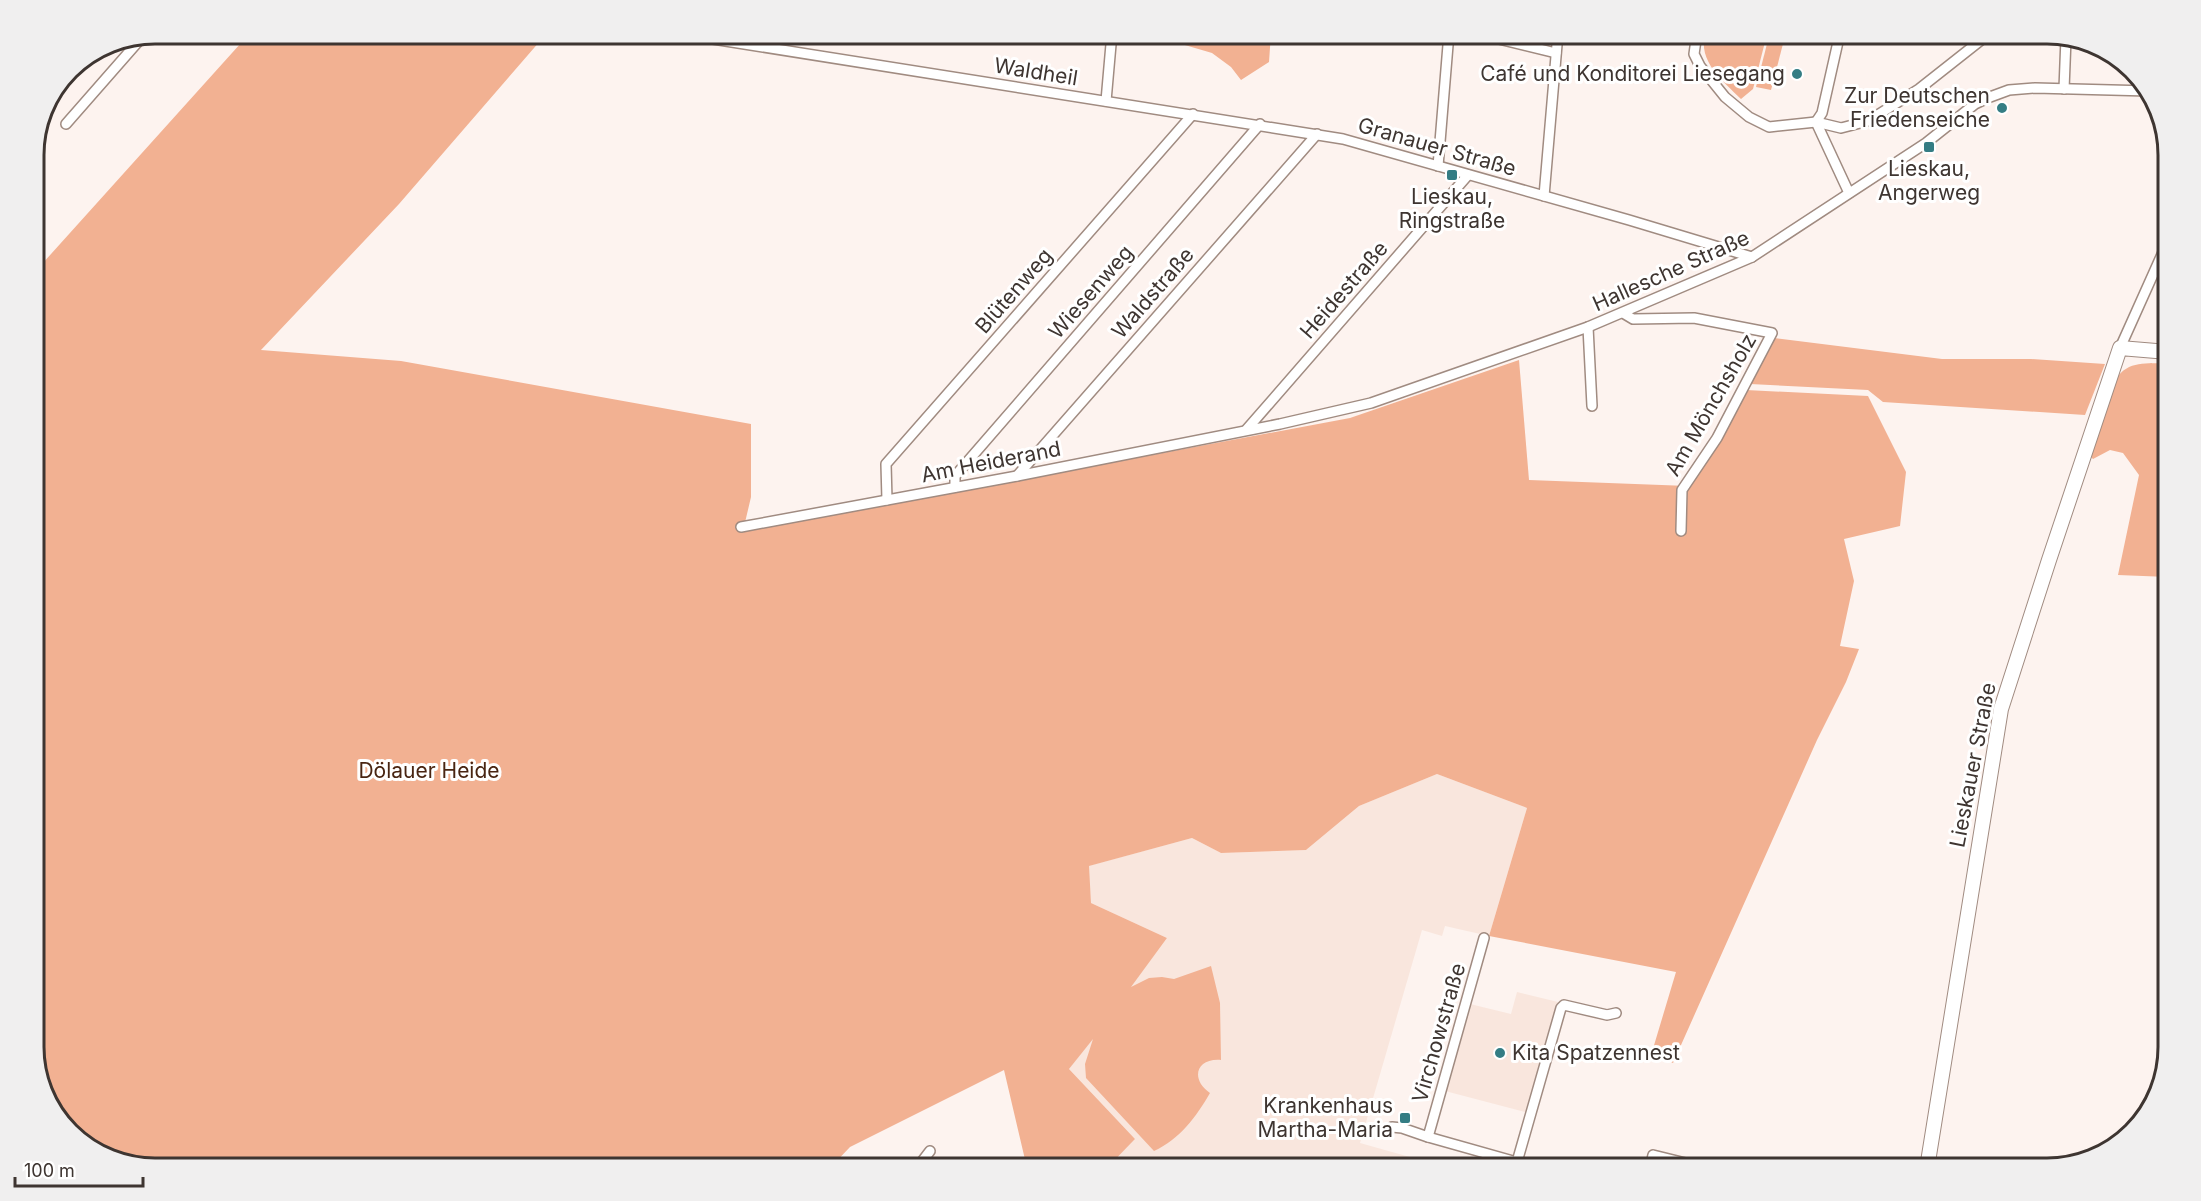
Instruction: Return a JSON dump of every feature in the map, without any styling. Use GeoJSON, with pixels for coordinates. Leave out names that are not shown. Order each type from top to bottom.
{"type":"FeatureCollection","features":[{"type":"Feature","properties":{"kind":"street","name":"Waldheil"},"geometry":{"type":"LineString","coordinates":[[745,44],[1106,101]]}},
{"type":"Feature","properties":{"kind":"street"},"geometry":{"type":"LineString","coordinates":[[1106,101],[1111,44]]}},
{"type":"Feature","properties":{"kind":"street"},"geometry":{"type":"LineString","coordinates":[[1438,166],[1448,44]]}},
{"type":"Feature","properties":{"kind":"street"},"geometry":{"type":"LineString","coordinates":[[1519,44],[1556,53]]}},
{"type":"Feature","properties":{"kind":"street"},"geometry":{"type":"LineString","coordinates":[[1544,196],[1557,44]]}},
{"type":"Feature","properties":{"kind":"street"},"geometry":{"type":"LineString","coordinates":[[1695,44],[1694,54],[1700,66],[1725,97],[1743,112],[1769,127],[1816,122],[1828,127],[1841,128],[1868,121],[1919,88],[1976,44]]}},
{"type":"Feature","properties":{"kind":"street"},"geometry":{"type":"LineString","coordinates":[[1816,122],[1822,113],[1838,44]]}},
{"type":"Feature","properties":{"kind":"street"},"geometry":{"type":"LineString","coordinates":[[66,124],[135,45]]}},
{"type":"Feature","properties":{"kind":"street"},"geometry":{"type":"LineString","coordinates":[[2064,89],[2066,45]]}},
{"type":"Feature","properties":{"kind":"street","name":"Hallesche Straße"},"geometry":{"type":"LineString","coordinates":[[1247,429],[1371,403],[1588,327],[1752,257],[1926,143],[1976,104],[1990,97],[2009,90],[2035,88],[2138,92]]}},
{"type":"Feature","properties":{"kind":"street","name":"Granauer Straße"},"geometry":{"type":"LineString","coordinates":[[1106,101],[1343,139],[1752,257]]}},
{"type":"Feature","properties":{"kind":"street","name":"Blütenweg"},"geometry":{"type":"LineString","coordinates":[[886,500],[886,464],[1193,114]]}},
{"type":"Feature","properties":{"kind":"street"},"geometry":{"type":"LineString","coordinates":[[1816,122],[1849,193]]}},
{"type":"Feature","properties":{"kind":"street","name":"Wiesenweg"},"geometry":{"type":"LineString","coordinates":[[955,487],[955,476],[1260,124]]}},
{"type":"Feature","properties":{"kind":"street","name":"Waldstraße"},"geometry":{"type":"LineString","coordinates":[[1017,476],[1317,134]]}},
{"type":"Feature","properties":{"kind":"street","name":"Heidestraße"},"geometry":{"type":"LineString","coordinates":[[1247,429],[1468,175]]}},
{"type":"Feature","properties":{"kind":"street"},"geometry":{"type":"LineString","coordinates":[[2157,265],[2120,348],[2157,351]]}},
{"type":"Feature","properties":{"kind":"street","name":"Am Mönchsholz"},"geometry":{"type":"LineString","coordinates":[[1623,313],[1633,319],[1694,318],[1772,333],[1717,438],[1682,490],[1681,531]]}},
{"type":"Feature","properties":{"kind":"street"},"geometry":{"type":"LineString","coordinates":[[1588,327],[1592,406]]}},
{"type":"Feature","properties":{"kind":"street","name":"Lieskauer Straße"},"geometry":{"type":"LineString","coordinates":[[1929,1158],[2001,709],[2120,348]]}},
{"type":"Feature","properties":{"kind":"street","name":"Am Heiderand"},"geometry":{"type":"LineString","coordinates":[[741,527],[1017,476],[1247,429]]}},
{"type":"Feature","properties":{"kind":"street","name":"Virchowstraße"},"geometry":{"type":"LineString","coordinates":[[1428,1137],[1484,938]]}},
{"type":"Feature","properties":{"kind":"street"},"geometry":{"type":"LineString","coordinates":[[1518,1158],[1561,1008],[1564,1005],[1607,1015],[1616,1013]]}},
{"type":"Feature","properties":{"kind":"street"},"geometry":{"type":"LineString","coordinates":[[1392,1127],[1503,1158]]}},
{"type":"Feature","properties":{"kind":"street"},"geometry":{"type":"LineString","coordinates":[[925,1158],[930,1151]]}},
{"type":"Feature","properties":{"kind":"street"},"geometry":{"type":"LineString","coordinates":[[1652,1158],[1653,1155],[1665,1158]]}},
{"type":"Feature","properties":{"kind":"shaded area"},"geometry":{"type":"Polygon","coordinates":[[[1437,774],[1527,808],[1489,936],[1445,926],[1442,936],[1422,930],[1360,1143],[1413,1158],[1117,1158],[1135,1139],[1069,1069],[1167,938],[1091,903],[1088,866],[1192,838],[1221,853],[1306,850],[1359,806],[1437,774]]]}},
{"type":"Feature","properties":{"kind":"shaded area","name":"Kita Spatzennest"},"geometry":{"type":"Polygon","coordinates":[[[1517,992],[1558,1002],[1529,1113],[1445,1091],[1470,1004],[1511,1014],[1517,992]]]}},
{"type":"Feature","properties":{"kind":"green space","name":"Dölauer Heide"},"geometry":{"type":"Polygon","coordinates":[[[240,44],[537,44],[399,204],[261,350],[401,361],[751,424],[751,497],[743,531],[1350,418],[1519,360],[1529,480],[1688,486],[1746,390],[1868,396],[1906,472],[1900,526],[1844,539],[1854,581],[1840,646],[1859,649],[1673,1063],[1652,1052],[1676,972],[1489,936],[1527,808],[1437,774],[1359,806],[1306,850],[1221,853],[1192,838],[1089,866],[1091,903],[1167,938],[1131,987],[1149,978],[1174,979],[1211,966],[1220,1003],[1221,1060],[1206,1062],[1201,1066],[1198,1076],[1200,1082],[1210,1093],[1179,1134],[1154,1151],[1086,1078],[1085,1064],[1093,1039],[1069,1069],[1135,1139],[1117,1158],[1025,1158],[1004,1070],[850,1147],[840,1158],[140,1157],[106,1146],[93,1139],[71,1120],[49,1082],[44,1053],[44,262],[240,44]]]}},
{"type":"Feature","properties":{"kind":"green space"},"geometry":{"type":"Polygon","coordinates":[[[1181,44],[1270,44],[1269,62],[1241,80],[1231,67],[1212,53],[1181,44]]]}},
{"type":"Feature","properties":{"kind":"green space"},"geometry":{"type":"Polygon","coordinates":[[[1704,44],[1764,44],[1753,89],[1741,99],[1713,70],[1705,53],[1704,44]]]}},
{"type":"Feature","properties":{"kind":"green space"},"geometry":{"type":"Polygon","coordinates":[[[1767,44],[1783,44],[1771,90],[1756,87],[1767,44]]]}},
{"type":"Feature","properties":{"kind":"green space"},"geometry":{"type":"Polygon","coordinates":[[[1774,338],[1942,359],[2031,359],[2105,364],[2085,415],[1883,402],[1868,390],[1750,384],[1774,338]]]}},
{"type":"Feature","properties":{"kind":"green space"},"geometry":{"type":"Polygon","coordinates":[[[2145,363],[2157,363],[2157,577],[2118,575],[2139,475],[2123,453],[2110,450],[2093,459],[2089,455],[2116,379],[2126,369],[2145,363]]]}},
{"type":"Feature","properties":{"kind":"place","name":"Café und Konditorei Liesegang"},"geometry":{"type":"Point","coordinates":[1797,74]}},
{"type":"Feature","properties":{"kind":"place","name":"Zur Deutschen Friedenseiche"},"geometry":{"type":"Point","coordinates":[2002,108]}},
{"type":"Feature","properties":{"kind":"place","name":"Lieskau, Angerweg"},"geometry":{"type":"Point","coordinates":[1929,147]}},
{"type":"Feature","properties":{"kind":"place","name":"Lieskau, Ringstraße"},"geometry":{"type":"Point","coordinates":[1452,175]}},
{"type":"Feature","properties":{"kind":"place","name":"Kita Spatzennest"},"geometry":{"type":"Point","coordinates":[1500,1053]}},
{"type":"Feature","properties":{"kind":"place","name":"Krankenhaus Martha-Maria"},"geometry":{"type":"Point","coordinates":[1405,1118]}}]}
